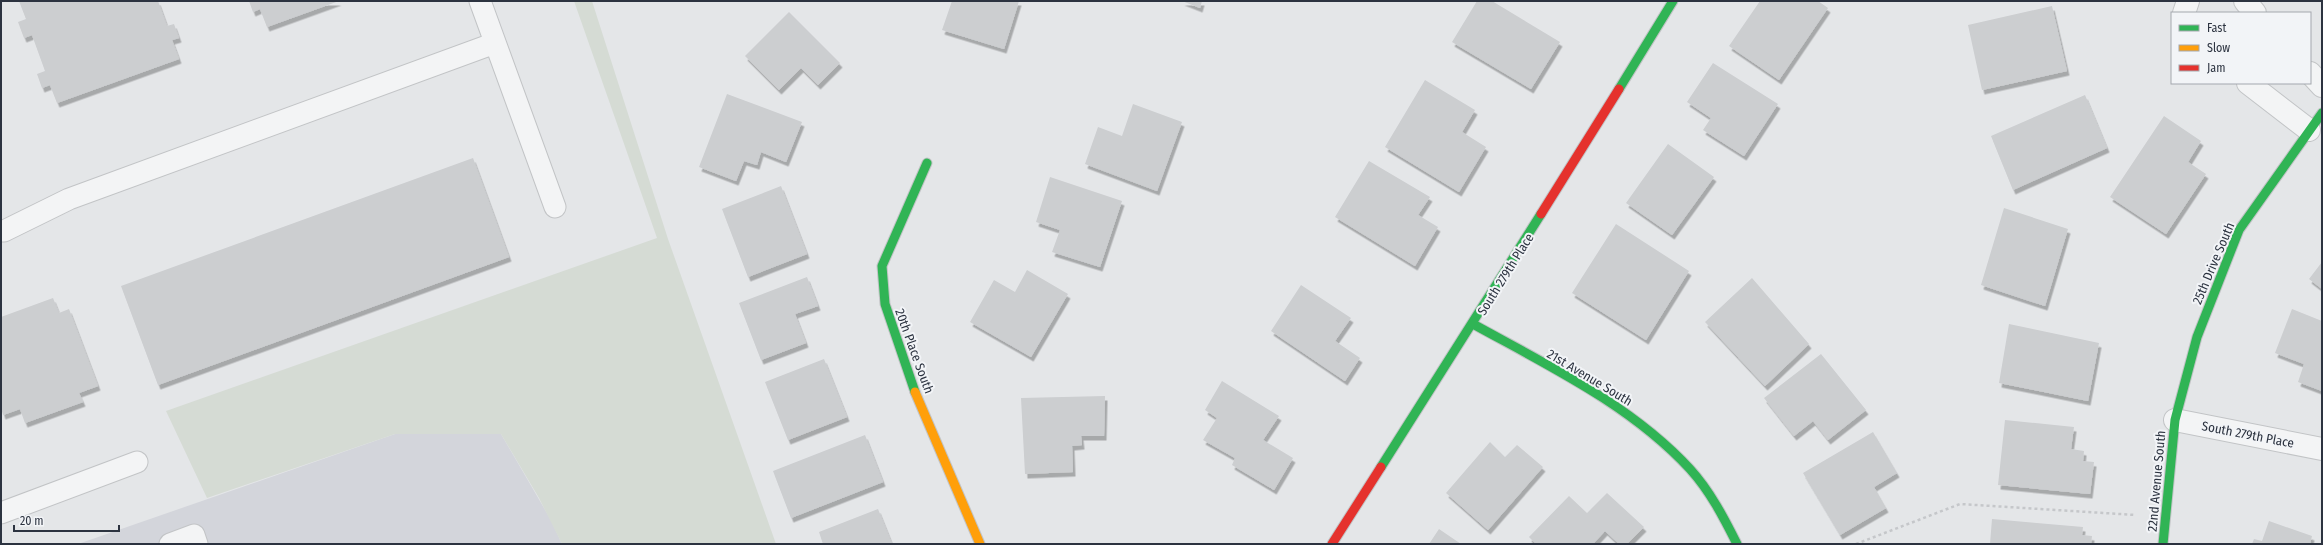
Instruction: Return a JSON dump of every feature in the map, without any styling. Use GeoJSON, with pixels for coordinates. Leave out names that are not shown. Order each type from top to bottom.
{"type":"FeatureCollection","features":[{"type":"Feature","properties":{"kind":"street","name":"South 279th Place"},"geometry":{"type":"LineString","coordinates":[[1332,544],[1473,324],[1673,1]]}},
{"type":"Feature","properties":{"kind":"street"},"geometry":{"type":"LineString","coordinates":[[2184,12],[2188,1]]}},
{"type":"Feature","properties":{"kind":"street"},"geometry":{"type":"LineString","coordinates":[[2244,1],[2255,12]]}},
{"type":"Feature","properties":{"kind":"street"},"geometry":{"type":"LineString","coordinates":[[2311,74],[2322,86]]}},
{"type":"Feature","properties":{"kind":"street"},"geometry":{"type":"LineString","coordinates":[[2249,84],[2309,130]]}},
{"type":"Feature","properties":{"kind":"street","name":"25th Drive South"},"geometry":{"type":"LineString","coordinates":[[2175,420],[2197,336],[2239,230],[2322,112]]}},
{"type":"Feature","properties":{"kind":"street","name":"20th Place South"},"geometry":{"type":"LineString","coordinates":[[927,163],[882,266],[885,304],[901,356],[938,449],[980,544]]}},
{"type":"Feature","properties":{"kind":"street","name":"21st Avenue South"},"geometry":{"type":"LineString","coordinates":[[1473,324],[1619,408],[1664,443],[1689,468],[1714,498],[1736,544]]}},
{"type":"Feature","properties":{"kind":"street","name":"South 279th Place"},"geometry":{"type":"LineString","coordinates":[[2175,420],[2322,449]]}},
{"type":"Feature","properties":{"kind":"street","name":"22nd Avenue South"},"geometry":{"type":"LineString","coordinates":[[2163,544],[2175,420]]}},
{"type":"Feature","properties":{"kind":"lane"},"geometry":{"type":"LineString","coordinates":[[480,1],[555,207]]}},
{"type":"Feature","properties":{"kind":"lane"},"geometry":{"type":"LineString","coordinates":[[2,229],[69,198],[495,43]]}},
{"type":"Feature","properties":{"kind":"lane"},"geometry":{"type":"LineString","coordinates":[[1,513],[138,462]]}},
{"type":"Feature","properties":{"kind":"lane"},"geometry":{"type":"LineString","coordinates":[[170,544],[194,535],[197,544]]}},
{"type":"Feature","properties":{"kind":"path"},"geometry":{"type":"LineString","coordinates":[[1856,544],[1960,504],[2166,517]]}},
{"type":"Feature","properties":{"kind":"shaded area"},"geometry":{"type":"Polygon","coordinates":[[[574,1],[592,1],[668,239],[776,544],[562,544],[539,498],[501,434],[395,434],[207,498],[166,411],[657,238],[574,1]]]}},
{"type":"Feature","properties":{"kind":"shaded area"},"geometry":{"type":"Polygon","coordinates":[[[395,434],[501,434],[551,520],[562,544],[78,544],[395,434]]]}},
{"type":"Feature","properties":{"kind":"building"},"geometry":{"type":"Polygon","coordinates":[[[19,1],[158,1],[167,26],[174,24],[179,38],[172,40],[179,59],[57,103],[50,85],[42,88],[37,74],[45,71],[32,35],[24,38],[18,22],[26,19],[19,1]]]}},
{"type":"Feature","properties":{"kind":"building"},"geometry":{"type":"Polygon","coordinates":[[[249,1],[339,1],[267,27],[260,9],[253,12],[249,1]]]}},
{"type":"Feature","properties":{"kind":"building"},"geometry":{"type":"Polygon","coordinates":[[[952,1],[1019,1],[1004,49],[942,30],[952,1]]]}},
{"type":"Feature","properties":{"kind":"building"},"geometry":{"type":"Polygon","coordinates":[[[1182,1],[1202,1],[1200,8],[1182,1]]]}},
{"type":"Feature","properties":{"kind":"building"},"geometry":{"type":"Polygon","coordinates":[[[1477,1],[1492,1],[1560,42],[1531,89],[1452,42],[1477,1]]]}},
{"type":"Feature","properties":{"kind":"building"},"geometry":{"type":"Polygon","coordinates":[[[1760,1],[1818,1],[1828,8],[1779,80],[1729,46],[1760,1]]]}},
{"type":"Feature","properties":{"kind":"building"},"geometry":{"type":"Polygon","coordinates":[[[2052,6],[2067,71],[1982,90],[1968,25],[2052,6]]]}},
{"type":"Feature","properties":{"kind":"building"},"geometry":{"type":"Polygon","coordinates":[[[789,12],[840,63],[818,85],[801,68],[779,90],[745,56],[789,12]]]}},
{"type":"Feature","properties":{"kind":"building"},"geometry":{"type":"Polygon","coordinates":[[[1713,63],[1778,104],[1744,156],[1703,130],[1711,118],[1687,102],[1713,63]]]}},
{"type":"Feature","properties":{"kind":"building"},"geometry":{"type":"Polygon","coordinates":[[[1425,80],[1475,110],[1462,132],[1486,147],[1459,192],[1385,147],[1425,80]]]}},
{"type":"Feature","properties":{"kind":"building"},"geometry":{"type":"Polygon","coordinates":[[[727,94],[802,122],[786,162],[761,152],[757,165],[744,161],[736,181],[699,167],[727,94]]]}},
{"type":"Feature","properties":{"kind":"building"},"geometry":{"type":"Polygon","coordinates":[[[2085,95],[2107,148],[2013,190],[1991,136],[2085,95]]]}},
{"type":"Feature","properties":{"kind":"building"},"geometry":{"type":"Polygon","coordinates":[[[1133,104],[1182,122],[1157,191],[1085,164],[1098,127],[1122,136],[1133,104]]]}},
{"type":"Feature","properties":{"kind":"building"},"geometry":{"type":"Polygon","coordinates":[[[2164,116],[2201,141],[2188,162],[2206,174],[2166,234],[2110,197],[2164,116]]]}},
{"type":"Feature","properties":{"kind":"building"},"geometry":{"type":"Polygon","coordinates":[[[1668,144],[1714,177],[1672,235],[1626,203],[1668,144]]]}},
{"type":"Feature","properties":{"kind":"building"},"geometry":{"type":"Polygon","coordinates":[[[473,158],[509,257],[158,385],[121,286],[473,158]]]}},
{"type":"Feature","properties":{"kind":"building"},"geometry":{"type":"Polygon","coordinates":[[[1369,161],[1430,197],[1418,215],[1438,227],[1415,266],[1335,217],[1369,161]]]}},
{"type":"Feature","properties":{"kind":"building"},"geometry":{"type":"Polygon","coordinates":[[[1050,177],[1122,201],[1100,267],[1052,252],[1060,230],[1036,222],[1050,177]]]}},
{"type":"Feature","properties":{"kind":"building"},"geometry":{"type":"Polygon","coordinates":[[[781,186],[807,254],[748,277],[722,209],[781,186]]]}},
{"type":"Feature","properties":{"kind":"building"},"geometry":{"type":"Polygon","coordinates":[[[2004,208],[2068,229],[2045,306],[1981,285],[2004,208]]]}},
{"type":"Feature","properties":{"kind":"building"},"geometry":{"type":"Polygon","coordinates":[[[1616,224],[1689,271],[1646,340],[1572,293],[1616,224]]]}},
{"type":"Feature","properties":{"kind":"building"},"geometry":{"type":"Polygon","coordinates":[[[2322,262],[2322,289],[2309,279],[2322,262]]]}},
{"type":"Feature","properties":{"kind":"building"},"geometry":{"type":"Polygon","coordinates":[[[1027,270],[1068,294],[1031,357],[970,322],[994,280],[1015,292],[1027,270]]]}},
{"type":"Feature","properties":{"kind":"building"},"geometry":{"type":"Polygon","coordinates":[[[807,277],[818,306],[795,314],[806,343],[761,360],[739,303],[807,277]]]}},
{"type":"Feature","properties":{"kind":"building"},"geometry":{"type":"Polygon","coordinates":[[[1752,278],[1809,344],[1765,386],[1705,322],[1752,278]]]}},
{"type":"Feature","properties":{"kind":"building"},"geometry":{"type":"Polygon","coordinates":[[[1301,285],[1351,318],[1335,341],[1360,358],[1345,381],[1271,331],[1301,285]]]}},
{"type":"Feature","properties":{"kind":"building"},"geometry":{"type":"Polygon","coordinates":[[[53,298],[59,313],[69,309],[98,386],[79,393],[83,402],[25,423],[20,409],[3,415],[1,408],[1,317],[53,298]]]}},
{"type":"Feature","properties":{"kind":"building"},"geometry":{"type":"Polygon","coordinates":[[[2292,309],[2322,321],[2322,391],[2298,382],[2304,364],[2275,353],[2292,309]]]}},
{"type":"Feature","properties":{"kind":"building"},"geometry":{"type":"Polygon","coordinates":[[[2009,324],[2099,343],[2088,401],[1999,383],[2009,324]]]}},
{"type":"Feature","properties":{"kind":"building"},"geometry":{"type":"Polygon","coordinates":[[[1821,354],[1866,410],[1828,440],[1813,421],[1794,436],[1764,398],[1821,354]]]}},
{"type":"Feature","properties":{"kind":"building"},"geometry":{"type":"Polygon","coordinates":[[[824,359],[847,417],[788,440],[765,382],[824,359]]]}},
{"type":"Feature","properties":{"kind":"building"},"geometry":{"type":"Polygon","coordinates":[[[1222,381],[1279,416],[1263,440],[1293,458],[1274,490],[1232,465],[1235,458],[1203,440],[1217,418],[1205,410],[1222,381]]]}},
{"type":"Feature","properties":{"kind":"building"},"geometry":{"type":"Polygon","coordinates":[[[1105,396],[1104,436],[1081,436],[1082,445],[1072,446],[1073,472],[1025,474],[1021,398],[1105,396]]]}},
{"type":"Feature","properties":{"kind":"building"},"geometry":{"type":"Polygon","coordinates":[[[2005,420],[2074,427],[2071,449],[2084,451],[2083,461],[2094,462],[2090,494],[1998,485],[2005,420]]]}},
{"type":"Feature","properties":{"kind":"building"},"geometry":{"type":"Polygon","coordinates":[[[1873,432],[1897,473],[1874,487],[1886,508],[1840,535],[1803,473],[1873,432]]]}},
{"type":"Feature","properties":{"kind":"building"},"geometry":{"type":"Polygon","coordinates":[[[865,435],[883,482],[791,518],[773,471],[865,435]]]}},
{"type":"Feature","properties":{"kind":"building"},"geometry":{"type":"Polygon","coordinates":[[[1490,442],[1505,457],[1517,445],[1543,467],[1488,530],[1446,493],[1490,442]]]}},
{"type":"Feature","properties":{"kind":"building"},"geometry":{"type":"Polygon","coordinates":[[[1607,493],[1644,527],[1627,544],[1619,544],[1605,531],[1593,544],[1536,544],[1529,537],[1569,496],[1587,513],[1607,493]]]}},
{"type":"Feature","properties":{"kind":"building"},"geometry":{"type":"Polygon","coordinates":[[[878,509],[892,544],[823,544],[819,532],[878,509]]]}},
{"type":"Feature","properties":{"kind":"building"},"geometry":{"type":"Polygon","coordinates":[[[1992,519],[2083,527],[2082,535],[2092,536],[2091,544],[1990,544],[1992,519]]]}},
{"type":"Feature","properties":{"kind":"building"},"geometry":{"type":"Polygon","coordinates":[[[2269,521],[2312,536],[2310,544],[2252,544],[2254,539],[2262,541],[2269,521]]]}},
{"type":"Feature","properties":{"kind":"building"},"geometry":{"type":"Polygon","coordinates":[[[1439,529],[1461,544],[1429,544],[1439,529]]]}},
{"type":"Feature","properties":{"kind":"traffic: fast"},"geometry":{"type":"LineString","coordinates":[[1619,89],[1673,1]]}},
{"type":"Feature","properties":{"kind":"traffic: fast"},"geometry":{"type":"LineString","coordinates":[[2163,544],[2175,420],[2197,337],[2239,230],[2322,113]]}},
{"type":"Feature","properties":{"kind":"traffic: fast"},"geometry":{"type":"LineString","coordinates":[[915,392],[885,304],[882,266],[927,163]]}},
{"type":"Feature","properties":{"kind":"traffic: fast"},"geometry":{"type":"LineString","coordinates":[[1381,467],[1541,214]]}},
{"type":"Feature","properties":{"kind":"traffic: fast"},"geometry":{"type":"LineString","coordinates":[[1473,324],[1560,371],[1588,388],[1642,425],[1667,446],[1697,477],[1716,505],[1737,544]]}},
{"type":"Feature","properties":{"kind":"traffic: slow"},"geometry":{"type":"LineString","coordinates":[[915,392],[980,544]]}},
{"type":"Feature","properties":{"kind":"traffic: jam"},"geometry":{"type":"LineString","coordinates":[[1541,214],[1619,89]]}},
{"type":"Feature","properties":{"kind":"traffic: jam"},"geometry":{"type":"LineString","coordinates":[[1332,544],[1381,467]]}}]}
